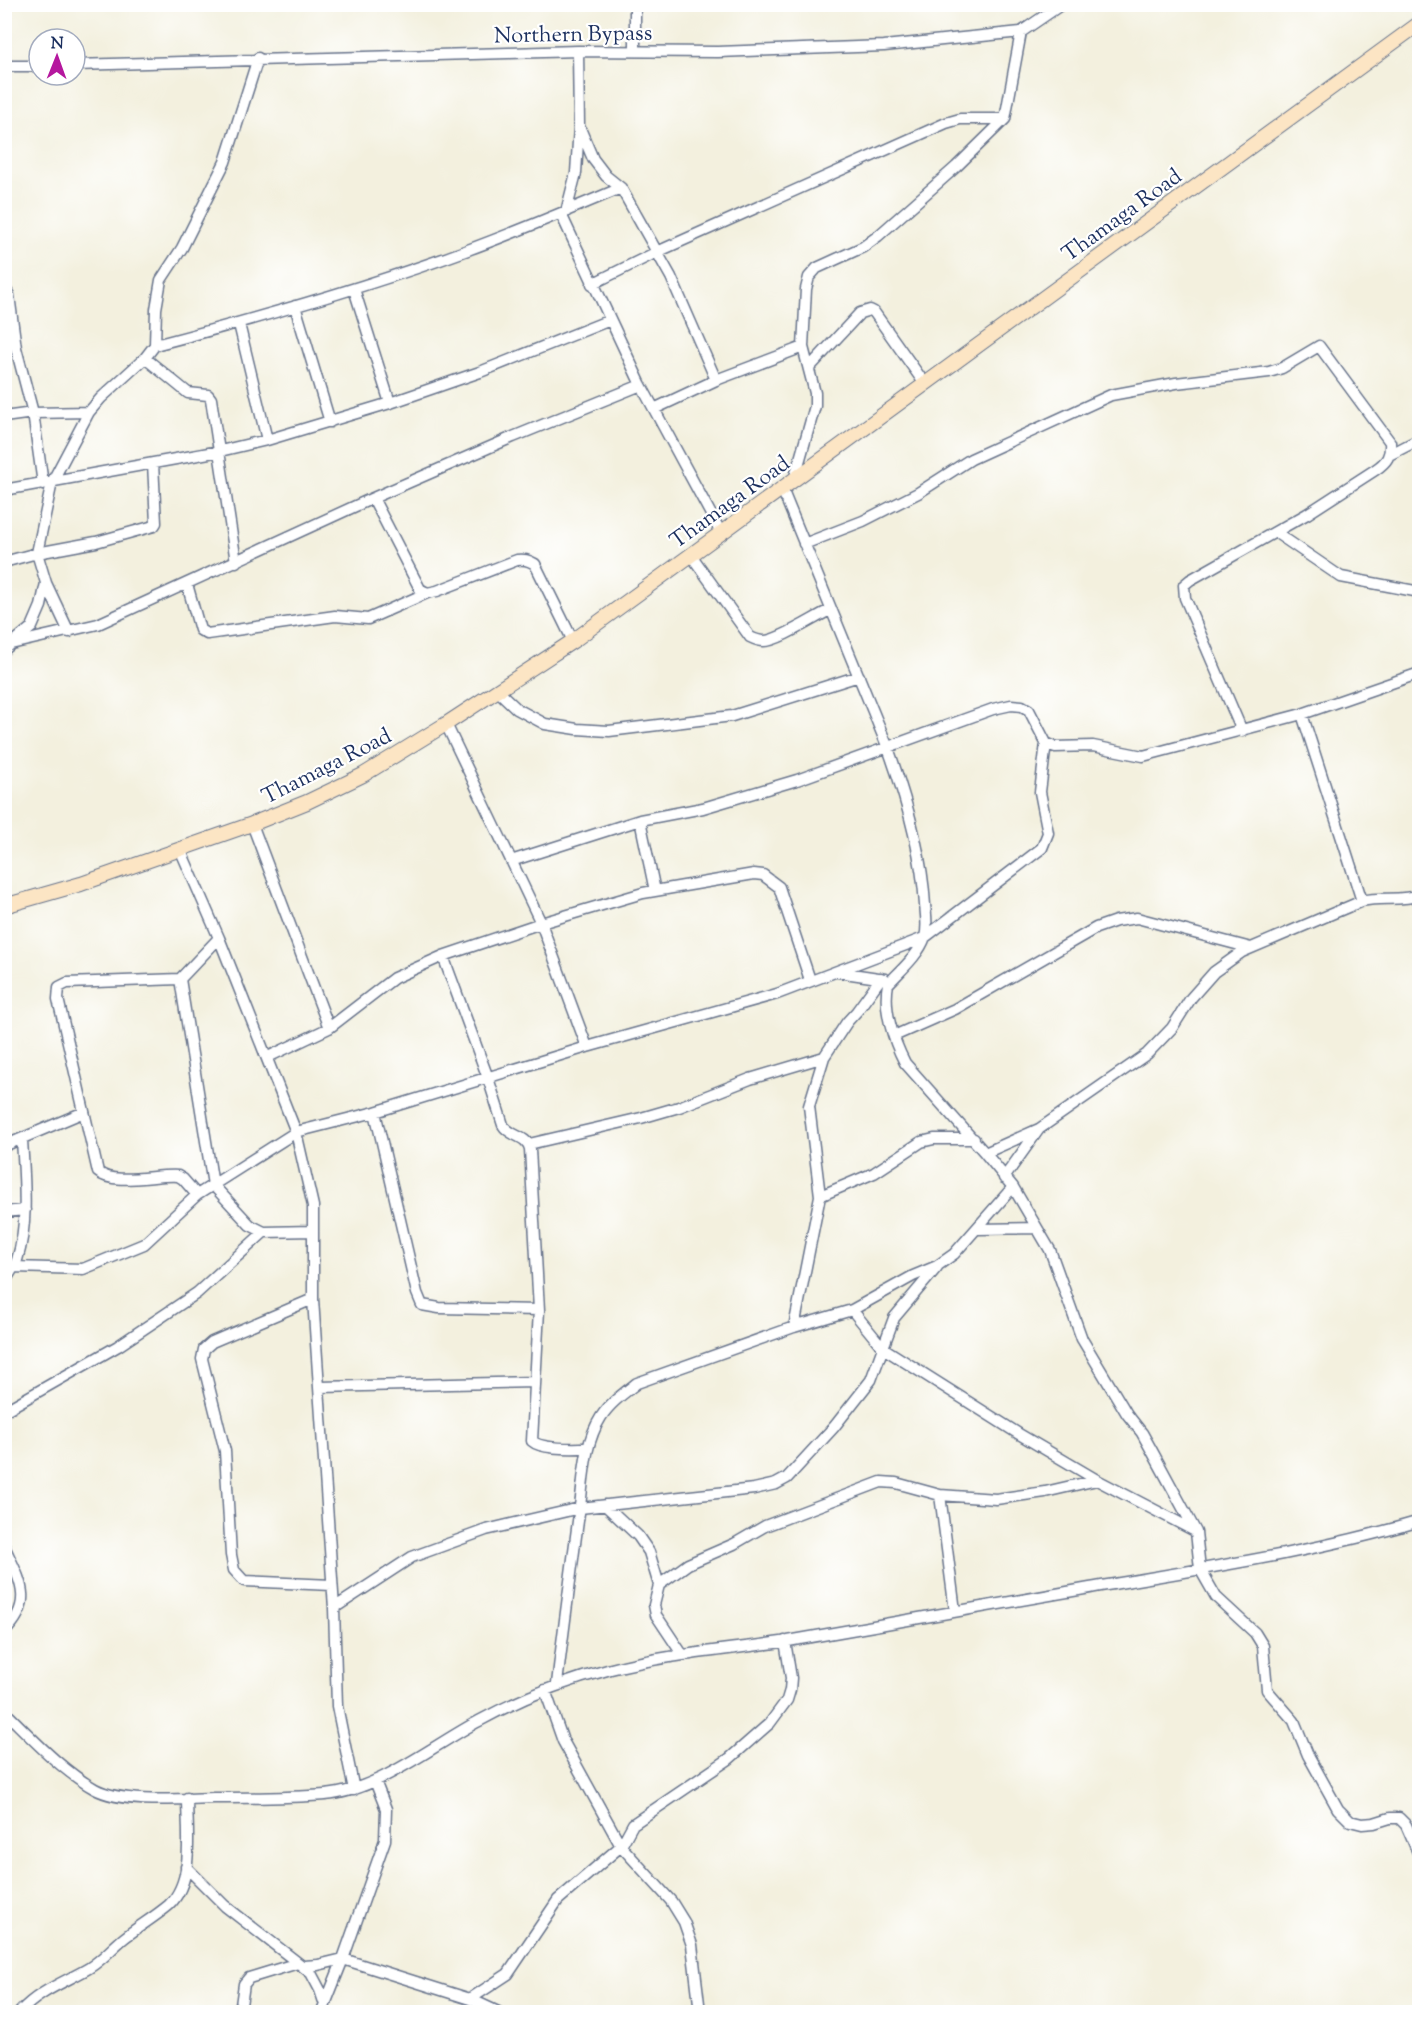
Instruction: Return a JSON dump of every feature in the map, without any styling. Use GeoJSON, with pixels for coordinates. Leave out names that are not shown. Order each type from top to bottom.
{"type":"FeatureCollection","features":[{"type":"Feature","properties":{"kind":"main road","name":"Thamaga Road"},"geometry":{"type":"LineString","coordinates":[[4,906],[81,884],[252,824],[307,802],[363,775],[446,724],[573,641],[1419,23]]}},
{"type":"Feature","properties":{"kind":"street"},"geometry":{"type":"LineString","coordinates":[[635,4],[635,51]]}},
{"type":"Feature","properties":{"kind":"street"},"geometry":{"type":"LineString","coordinates":[[1039,20],[1050,4]]}},
{"type":"Feature","properties":{"kind":"street","name":"Northern Bypass"},"geometry":{"type":"LineString","coordinates":[[87,65],[258,58],[578,51],[717,52],[863,47],[1021,32],[1062,4]]}},
{"type":"Feature","properties":{"kind":"street"},"geometry":{"type":"LineString","coordinates":[[794,480],[815,406],[815,393],[803,347],[806,289],[809,277],[817,268],[863,247],[878,236],[956,167],[1005,119],[1021,32]]}},
{"type":"Feature","properties":{"kind":"street"},"geometry":{"type":"LineString","coordinates":[[578,51],[579,126],[576,173],[564,213],[592,284],[640,385],[721,533]]}},
{"type":"Feature","properties":{"kind":"street"},"geometry":{"type":"LineString","coordinates":[[47,483],[89,412],[145,358],[155,345],[156,309],[161,280],[182,248],[225,162],[258,58]]}},
{"type":"Feature","properties":{"kind":"street"},"geometry":{"type":"LineString","coordinates":[[4,66],[27,66]]}},
{"type":"Feature","properties":{"kind":"street"},"geometry":{"type":"LineString","coordinates":[[592,284],[657,252],[946,123],[960,119],[1005,119]]}},
{"type":"Feature","properties":{"kind":"street"},"geometry":{"type":"LineString","coordinates":[[579,126],[593,159],[606,176],[621,188],[671,277],[716,380]]}},
{"type":"Feature","properties":{"kind":"street"},"geometry":{"type":"LineString","coordinates":[[155,345],[240,324],[464,252],[621,188]]}},
{"type":"Feature","properties":{"kind":"street"},"geometry":{"type":"LineString","coordinates":[[4,286],[9,296],[10,348],[33,413],[47,483],[37,553],[46,583],[69,632]]}},
{"type":"Feature","properties":{"kind":"street"},"geometry":{"type":"LineString","coordinates":[[354,289],[390,403]]}},
{"type":"Feature","properties":{"kind":"street"},"geometry":{"type":"LineString","coordinates":[[295,306],[330,422]]}},
{"type":"Feature","properties":{"kind":"street"},"geometry":{"type":"LineString","coordinates":[[809,368],[860,313],[870,310],[874,312],[924,384]]}},
{"type":"Feature","properties":{"kind":"street"},"geometry":{"type":"LineString","coordinates":[[4,490],[220,451],[267,440],[390,403],[480,372],[610,320]]}},
{"type":"Feature","properties":{"kind":"street"},"geometry":{"type":"LineString","coordinates":[[240,324],[267,440]]}},
{"type":"Feature","properties":{"kind":"street"},"geometry":{"type":"LineString","coordinates":[[804,544],[863,521],[918,493],[971,459],[1111,395],[1176,382],[1269,372],[1282,368],[1319,346],[1390,442],[1391,454]]}},
{"type":"Feature","properties":{"kind":"street"},"geometry":{"type":"LineString","coordinates":[[654,409],[716,380],[803,347]]}},
{"type":"Feature","properties":{"kind":"street"},"geometry":{"type":"LineString","coordinates":[[145,358],[188,393],[210,397],[236,562]]}},
{"type":"Feature","properties":{"kind":"street"},"geometry":{"type":"LineString","coordinates":[[8,647],[98,624],[373,498],[640,385]]}},
{"type":"Feature","properties":{"kind":"street"},"geometry":{"type":"LineString","coordinates":[[4,417],[33,413],[89,412]]}},
{"type":"Feature","properties":{"kind":"street"},"geometry":{"type":"LineString","coordinates":[[1242,730],[1185,598],[1184,585],[1385,464],[1391,454],[1419,439]]}},
{"type":"Feature","properties":{"kind":"street"},"geometry":{"type":"LineString","coordinates":[[4,562],[96,542],[154,526],[156,523],[153,463]]}},
{"type":"Feature","properties":{"kind":"street"},"geometry":{"type":"LineString","coordinates":[[782,489],[899,777],[924,886],[926,924],[924,938],[917,951],[886,979],[847,1022],[824,1057],[810,1106],[820,1196],[794,1327]]}},
{"type":"Feature","properties":{"kind":"street"},"geometry":{"type":"LineString","coordinates":[[373,498],[417,585],[427,593]]}},
{"type":"Feature","properties":{"kind":"street"},"geometry":{"type":"LineString","coordinates":[[1275,532],[1341,577],[1419,592]]}},
{"type":"Feature","properties":{"kind":"street"},"geometry":{"type":"LineString","coordinates":[[691,555],[750,637],[757,640],[776,638],[830,610]]}},
{"type":"Feature","properties":{"kind":"street"},"geometry":{"type":"LineString","coordinates":[[187,584],[200,630],[207,634],[334,616],[368,619],[427,593],[524,559],[535,564],[573,641]]}},
{"type":"Feature","properties":{"kind":"street"},"geometry":{"type":"LineString","coordinates":[[8,647],[32,627],[37,618],[46,583]]}},
{"type":"Feature","properties":{"kind":"street"},"geometry":{"type":"LineString","coordinates":[[511,861],[639,820],[703,808],[797,780],[993,709],[1011,705],[1022,706],[1029,710],[1046,742],[1055,747],[1093,746],[1143,756],[1302,714],[1419,673]]}},
{"type":"Feature","properties":{"kind":"street"},"geometry":{"type":"LineString","coordinates":[[498,691],[518,709],[545,724],[609,731],[732,716],[859,676]]}},
{"type":"Feature","properties":{"kind":"street"},"geometry":{"type":"LineString","coordinates":[[1302,714],[1362,901]]}},
{"type":"Feature","properties":{"kind":"street"},"geometry":{"type":"LineString","coordinates":[[446,724],[541,922],[587,1047]]}},
{"type":"Feature","properties":{"kind":"street"},"geometry":{"type":"LineString","coordinates":[[14,1267],[76,1270],[90,1268],[150,1240],[197,1195],[296,1132],[375,1112],[587,1047],[777,994],[924,938],[1042,848],[1048,833],[1040,792],[1046,742]]}},
{"type":"Feature","properties":{"kind":"street"},"geometry":{"type":"LineString","coordinates":[[639,820],[655,891]]}},
{"type":"Feature","properties":{"kind":"street"},"geometry":{"type":"LineString","coordinates":[[252,824],[329,1028]]}},
{"type":"Feature","properties":{"kind":"street"},"geometry":{"type":"LineString","coordinates":[[180,849],[268,1057],[296,1132],[313,1206],[313,1299],[334,1608],[338,1713],[354,1790]]}},
{"type":"Feature","properties":{"kind":"street"},"geometry":{"type":"LineString","coordinates":[[268,1057],[329,1028],[394,978],[443,956],[541,922],[655,891],[678,889],[754,874],[763,875],[779,887],[810,980]]}},
{"type":"Feature","properties":{"kind":"street"},"geometry":{"type":"LineString","coordinates":[[986,1153],[1039,1129],[1147,1054],[1172,1028],[1191,998],[1214,972],[1242,952],[1371,898],[1398,900],[1419,895]]}},
{"type":"Feature","properties":{"kind":"street"},"geometry":{"type":"LineString","coordinates":[[894,1036],[955,1009],[1096,928],[1116,921],[1137,918],[1251,948]]}},
{"type":"Feature","properties":{"kind":"street"},"geometry":{"type":"LineString","coordinates":[[197,1195],[178,1176],[122,1179],[101,1175],[98,1172],[58,999],[59,987],[67,982],[180,980],[219,938]]}},
{"type":"Feature","properties":{"kind":"street"},"geometry":{"type":"LineString","coordinates":[[443,956],[500,1117],[507,1131],[529,1144],[679,1107],[750,1079],[824,1057]]}},
{"type":"Feature","properties":{"kind":"street"},"geometry":{"type":"LineString","coordinates":[[837,972],[886,979]]}},
{"type":"Feature","properties":{"kind":"street"},"geometry":{"type":"LineString","coordinates":[[886,979],[888,1012],[898,1050],[905,1063],[974,1139],[1013,1187],[1050,1250],[1082,1340],[1127,1414],[1142,1433],[1196,1532],[1200,1569],[1216,1597],[1255,1633],[1263,1646],[1267,1690],[1294,1720],[1308,1755],[1338,1809],[1350,1821],[1362,1824],[1399,1818],[1407,1825],[1419,1857]]}},
{"type":"Feature","properties":{"kind":"street"},"geometry":{"type":"LineString","coordinates":[[180,980],[213,1185],[250,1225],[264,1232],[313,1231]]}},
{"type":"Feature","properties":{"kind":"street"},"geometry":{"type":"LineString","coordinates":[[4,1146],[84,1112]]}},
{"type":"Feature","properties":{"kind":"street"},"geometry":{"type":"LineString","coordinates":[[375,1112],[417,1293],[422,1305],[439,1308],[539,1310]]}},
{"type":"Feature","properties":{"kind":"street"},"geometry":{"type":"LineString","coordinates":[[1004,1178],[1039,1129]]}},
{"type":"Feature","properties":{"kind":"street"},"geometry":{"type":"LineString","coordinates":[[4,1285],[17,1259],[25,1210],[22,1139]]}},
{"type":"Feature","properties":{"kind":"street"},"geometry":{"type":"LineString","coordinates":[[820,1196],[874,1173],[921,1142],[934,1139],[974,1139]]}},
{"type":"Feature","properties":{"kind":"street"},"geometry":{"type":"LineString","coordinates":[[529,1144],[539,1310],[532,1441],[544,1446],[587,1448]]}},
{"type":"Feature","properties":{"kind":"street"},"geometry":{"type":"LineString","coordinates":[[557,1684],[587,1448],[600,1418],[622,1394],[637,1383],[794,1327],[852,1310],[913,1276],[937,1266],[954,1254],[1013,1187]]}},
{"type":"Feature","properties":{"kind":"street"},"geometry":{"type":"LineString","coordinates":[[4,1212],[25,1210]]}},
{"type":"Feature","properties":{"kind":"street"},"geometry":{"type":"LineString","coordinates":[[978,1228],[1037,1228]]}},
{"type":"Feature","properties":{"kind":"street"},"geometry":{"type":"LineString","coordinates":[[4,1411],[118,1346],[197,1293],[264,1232]]}},
{"type":"Feature","properties":{"kind":"street"},"geometry":{"type":"LineString","coordinates":[[334,1608],[412,1557],[486,1530],[580,1508],[754,1489],[776,1484],[787,1478],[834,1427],[871,1380],[894,1318],[937,1266]]}},
{"type":"Feature","properties":{"kind":"street"},"geometry":{"type":"LineString","coordinates":[[313,1299],[212,1342],[204,1349],[202,1359],[225,1451],[231,1555],[234,1570],[244,1581],[332,1585]]}},
{"type":"Feature","properties":{"kind":"street"},"geometry":{"type":"LineString","coordinates":[[852,1310],[883,1348],[1097,1480],[1196,1532]]}},
{"type":"Feature","properties":{"kind":"street"},"geometry":{"type":"LineString","coordinates":[[320,1387],[535,1382]]}},
{"type":"Feature","properties":{"kind":"street"},"geometry":{"type":"LineString","coordinates":[[659,1585],[688,1564],[734,1545],[765,1526],[881,1482],[896,1483],[940,1495],[996,1499],[1045,1492],[1097,1480]]}},
{"type":"Feature","properties":{"kind":"street"},"geometry":{"type":"LineString","coordinates":[[940,1495],[955,1611]]}},
{"type":"Feature","properties":{"kind":"street"},"geometry":{"type":"LineString","coordinates":[[605,1505],[644,1543],[649,1552],[659,1585],[654,1605],[656,1615],[682,1654]]}},
{"type":"Feature","properties":{"kind":"street"},"geometry":{"type":"LineString","coordinates":[[4,1711],[68,1770],[94,1788],[109,1795],[187,1798],[327,1795],[354,1790],[375,1781],[480,1720],[557,1684],[615,1668],[682,1654],[785,1641],[1200,1569],[1364,1537],[1419,1521]]}},
{"type":"Feature","properties":{"kind":"street"},"geometry":{"type":"LineString","coordinates":[[4,1546],[23,1589],[24,1598],[16,1619],[4,1632]]}},
{"type":"Feature","properties":{"kind":"street"},"geometry":{"type":"LineString","coordinates":[[470,1999],[507,1974],[558,1900],[621,1846],[633,1824],[729,1759],[770,1723],[787,1700],[790,1690],[791,1678],[785,1641]]}},
{"type":"Feature","properties":{"kind":"street"},"geometry":{"type":"LineString","coordinates":[[545,1690],[564,1741],[621,1846],[671,1901],[684,1922],[692,1945],[700,2013]]}},
{"type":"Feature","properties":{"kind":"street"},"geometry":{"type":"LineString","coordinates":[[323,2009],[344,1959],[385,1840],[386,1809],[375,1781]]}},
{"type":"Feature","properties":{"kind":"street"},"geometry":{"type":"LineString","coordinates":[[20,2013],[33,1999],[92,1966],[126,1936],[170,1904],[181,1885],[186,1867],[187,1798]]}},
{"type":"Feature","properties":{"kind":"street"},"geometry":{"type":"LineString","coordinates":[[186,1867],[225,1906],[301,1964],[316,1980],[323,2009]]}},
{"type":"Feature","properties":{"kind":"street"},"geometry":{"type":"LineString","coordinates":[[240,2013],[244,1984],[249,1978],[301,1964],[318,1965],[344,1959],[470,1999],[498,2013]]}},
{"type":"Feature","properties":{"kind":"street"},"geometry":{"type":"LineString","coordinates":[[1414,2013],[1419,2009]]}}]}
